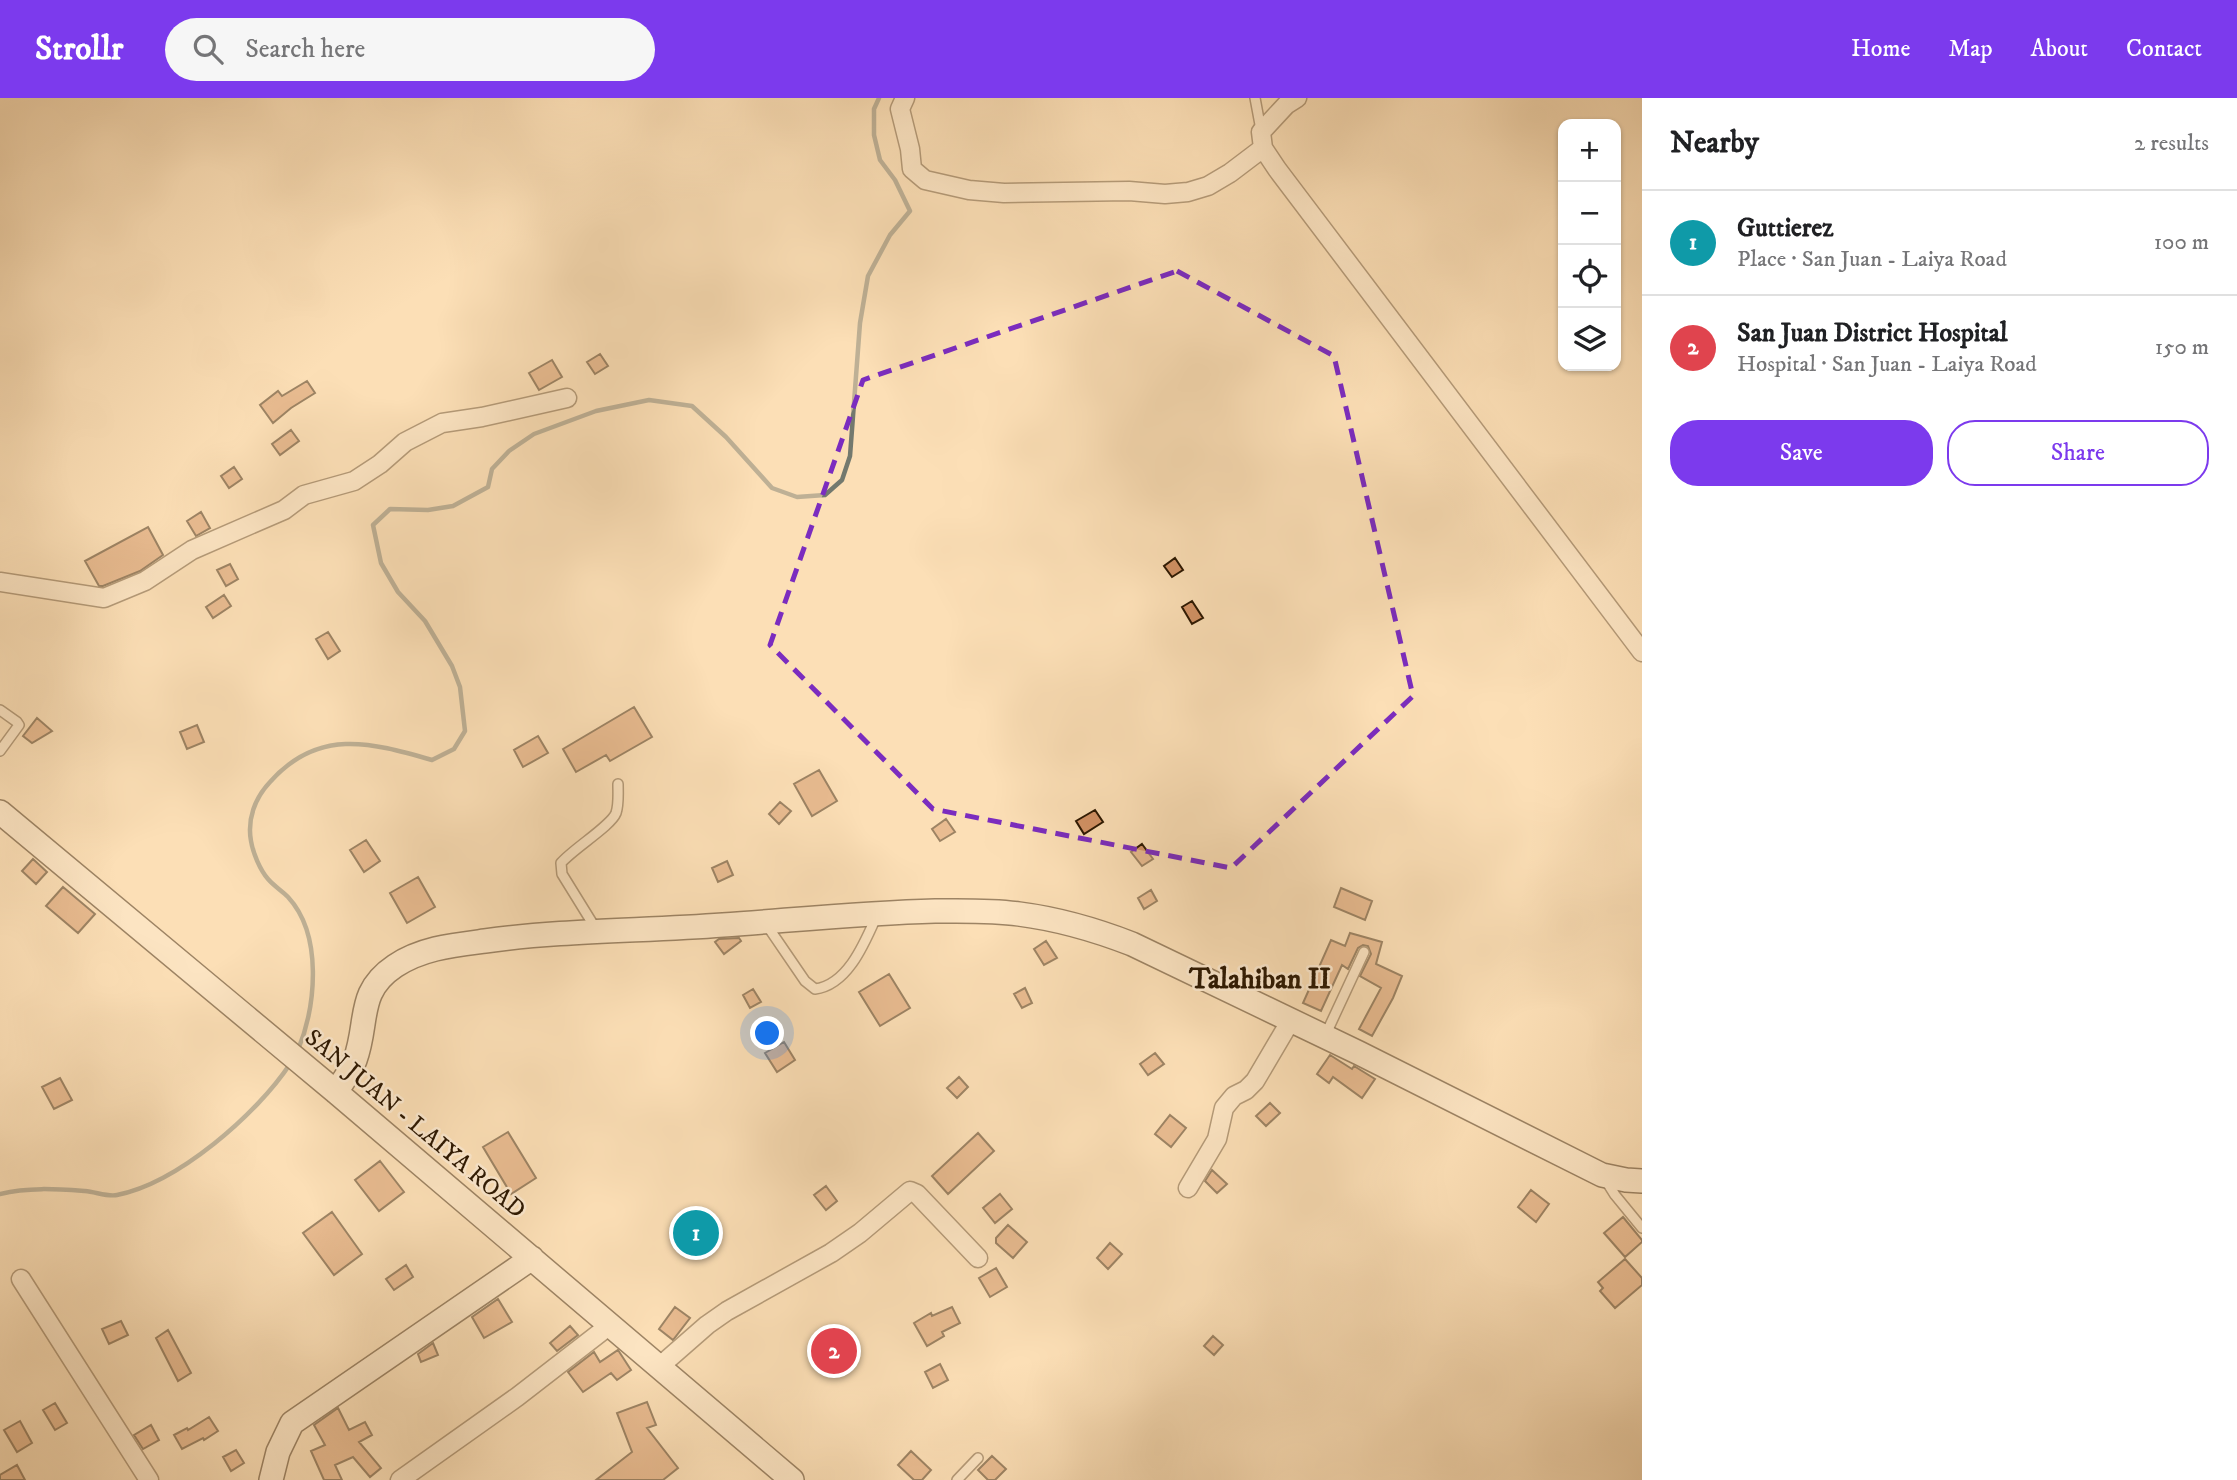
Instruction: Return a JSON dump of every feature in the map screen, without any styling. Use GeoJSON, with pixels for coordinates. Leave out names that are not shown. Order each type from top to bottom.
{"type":"FeatureCollection","features":[{"type":"Feature","properties":{"kind":"street"},"geometry":{"type":"LineString","coordinates":[[905,98],[900,109],[912,169],[925,180],[969,190],[1004,193],[1116,191],[1164,194],[1188,192],[1208,186],[1230,173],[1262,140],[1286,105],[1297,98]]}},
{"type":"Feature","properties":{"kind":"street"},"geometry":{"type":"LineString","coordinates":[[1262,140],[1276,169],[1642,652]]}},
{"type":"Feature","properties":{"kind":"street"},"geometry":{"type":"LineString","coordinates":[[0,582],[104,598],[122,593],[145,582],[191,550],[284,510],[304,495],[354,481],[380,464],[405,442],[442,423],[567,398]]}},
{"type":"Feature","properties":{"kind":"street","name":"SAN JUAN - LAIYA ROAD"},"geometry":{"type":"LineString","coordinates":[[0,813],[312,1071],[792,1480]]}},
{"type":"Feature","properties":{"kind":"street"},"geometry":{"type":"LineString","coordinates":[[336,1092],[354,1062],[370,992],[379,979],[417,954],[444,947],[521,936],[877,913],[960,911],[1018,914],[1090,929],[1132,944],[1602,1174],[1642,1181]]}},
{"type":"Feature","properties":{"kind":"street"},"geometry":{"type":"LineString","coordinates":[[1188,1188],[1217,1139],[1224,1108],[1234,1096],[1255,1081],[1291,1020]]}},
{"type":"Feature","properties":{"kind":"street"},"geometry":{"type":"LineString","coordinates":[[659,1367],[707,1325],[831,1253],[860,1233],[910,1191],[917,1194],[978,1258]]}},
{"type":"Feature","properties":{"kind":"street"},"geometry":{"type":"LineString","coordinates":[[271,1480],[278,1452],[292,1423],[532,1258]]}},
{"type":"Feature","properties":{"kind":"street"},"geometry":{"type":"LineString","coordinates":[[21,1279],[149,1480]]}},
{"type":"Feature","properties":{"kind":"street"},"geometry":{"type":"LineString","coordinates":[[400,1480],[517,1397],[610,1325]]}},
{"type":"Feature","properties":{"kind":"lane"},"geometry":{"type":"LineString","coordinates":[[1255,98],[1262,140]]}},
{"type":"Feature","properties":{"kind":"lane"},"geometry":{"type":"LineString","coordinates":[[0,710],[19,725],[0,751]]}},
{"type":"Feature","properties":{"kind":"lane"},"geometry":{"type":"LineString","coordinates":[[597,931],[562,874],[561,863],[616,816],[618,784]]}},
{"type":"Feature","properties":{"kind":"lane"},"geometry":{"type":"LineString","coordinates":[[765,922],[805,981],[815,989],[823,988],[837,980],[857,956],[877,913]]}},
{"type":"Feature","properties":{"kind":"lane"},"geometry":{"type":"LineString","coordinates":[[1325,1037],[1364,951]]}},
{"type":"Feature","properties":{"kind":"lane"},"geometry":{"type":"LineString","coordinates":[[1602,1174],[1642,1228]]}},
{"type":"Feature","properties":{"kind":"lane"},"geometry":{"type":"LineString","coordinates":[[957,1480],[978,1458]]}},
{"type":"Feature","properties":{"kind":"highlighted area"},"geometry":{"type":"Polygon","coordinates":[[[1177,271],[1334,356],[1413,696],[1231,868],[933,809],[770,645],[863,380],[1177,271]]]}},
{"type":"Feature","properties":{"kind":"building"},"geometry":{"type":"Polygon","coordinates":[[[600,354],[608,366],[595,374],[587,362],[600,354]]]}},
{"type":"Feature","properties":{"kind":"building"},"geometry":{"type":"Polygon","coordinates":[[[552,360],[562,377],[539,390],[529,373],[552,360]]]}},
{"type":"Feature","properties":{"kind":"building"},"geometry":{"type":"Polygon","coordinates":[[[307,381],[315,393],[273,423],[260,405],[278,391],[282,396],[307,381]]]}},
{"type":"Feature","properties":{"kind":"building"},"geometry":{"type":"Polygon","coordinates":[[[291,430],[299,441],[280,455],[272,444],[291,430]]]}},
{"type":"Feature","properties":{"kind":"building"},"geometry":{"type":"Polygon","coordinates":[[[234,467],[242,479],[229,488],[221,476],[234,467]]]}},
{"type":"Feature","properties":{"kind":"building"},"geometry":{"type":"Polygon","coordinates":[[[201,512],[210,528],[196,536],[187,521],[201,512]]]}},
{"type":"Feature","properties":{"kind":"building"},"geometry":{"type":"Polygon","coordinates":[[[148,527],[163,555],[140,571],[99,586],[85,561],[148,527]]]}},
{"type":"Feature","properties":{"kind":"building"},"geometry":{"type":"Polygon","coordinates":[[[1175,558],[1183,570],[1172,577],[1164,566],[1175,558]]]}},
{"type":"Feature","properties":{"kind":"building"},"geometry":{"type":"Polygon","coordinates":[[[230,564],[238,579],[226,586],[217,570],[230,564]]]}},
{"type":"Feature","properties":{"kind":"building"},"geometry":{"type":"Polygon","coordinates":[[[224,595],[231,606],[213,618],[206,607],[224,595]]]}},
{"type":"Feature","properties":{"kind":"building"},"geometry":{"type":"Polygon","coordinates":[[[1192,601],[1203,618],[1192,624],[1182,607],[1192,601]]]}},
{"type":"Feature","properties":{"kind":"building"},"geometry":{"type":"Polygon","coordinates":[[[328,632],[340,651],[328,659],[316,639],[328,632]]]}},
{"type":"Feature","properties":{"kind":"building"},"geometry":{"type":"Polygon","coordinates":[[[634,707],[652,737],[610,761],[606,755],[576,772],[563,749],[634,707]]]}},
{"type":"Feature","properties":{"kind":"building"},"geometry":{"type":"Polygon","coordinates":[[[37,718],[52,731],[32,743],[23,736],[37,718]]]}},
{"type":"Feature","properties":{"kind":"building"},"geometry":{"type":"Polygon","coordinates":[[[197,725],[204,742],[187,749],[180,732],[197,725]]]}},
{"type":"Feature","properties":{"kind":"building"},"geometry":{"type":"Polygon","coordinates":[[[538,736],[548,753],[523,767],[514,750],[538,736]]]}},
{"type":"Feature","properties":{"kind":"building"},"geometry":{"type":"Polygon","coordinates":[[[819,770],[837,801],[812,816],[794,784],[819,770]]]}},
{"type":"Feature","properties":{"kind":"building"},"geometry":{"type":"Polygon","coordinates":[[[780,802],[791,811],[779,824],[769,814],[780,802]]]}},
{"type":"Feature","properties":{"kind":"building"},"geometry":{"type":"Polygon","coordinates":[[[1095,810],[1103,822],[1084,834],[1076,821],[1095,810]]]}},
{"type":"Feature","properties":{"kind":"building"},"geometry":{"type":"Polygon","coordinates":[[[946,819],[955,832],[940,841],[932,829],[946,819]]]}},
{"type":"Feature","properties":{"kind":"building"},"geometry":{"type":"Polygon","coordinates":[[[366,840],[380,861],[364,872],[350,850],[366,840]]]}},
{"type":"Feature","properties":{"kind":"building"},"geometry":{"type":"Polygon","coordinates":[[[1142,844],[1153,859],[1142,866],[1131,852],[1142,844]]]}},
{"type":"Feature","properties":{"kind":"building"},"geometry":{"type":"Polygon","coordinates":[[[33,859],[47,872],[36,884],[22,871],[33,859]]]}},
{"type":"Feature","properties":{"kind":"building"},"geometry":{"type":"Polygon","coordinates":[[[727,861],[733,875],[718,882],[712,868],[727,861]]]}},
{"type":"Feature","properties":{"kind":"building"},"geometry":{"type":"Polygon","coordinates":[[[418,877],[435,907],[407,923],[390,893],[418,877]]]}},
{"type":"Feature","properties":{"kind":"building"},"geometry":{"type":"Polygon","coordinates":[[[63,887],[95,914],[78,933],[46,906],[63,887]]]}},
{"type":"Feature","properties":{"kind":"building"},"geometry":{"type":"Polygon","coordinates":[[[1341,888],[1372,901],[1365,920],[1334,907],[1341,888]]]}},
{"type":"Feature","properties":{"kind":"building"},"geometry":{"type":"Polygon","coordinates":[[[1151,890],[1157,901],[1144,909],[1138,898],[1151,890]]]}},
{"type":"Feature","properties":{"kind":"building"},"geometry":{"type":"Polygon","coordinates":[[[1350,933],[1382,942],[1376,964],[1402,976],[1372,1036],[1359,1029],[1381,988],[1360,976],[1371,954],[1368,946],[1358,948],[1348,969],[1342,965],[1321,1011],[1303,1003],[1331,940],[1345,946],[1350,933]]]}},
{"type":"Feature","properties":{"kind":"building"},"geometry":{"type":"Polygon","coordinates":[[[739,938],[741,941],[724,954],[715,942],[719,939],[739,938]]]}},
{"type":"Feature","properties":{"kind":"building"},"geometry":{"type":"Polygon","coordinates":[[[1046,941],[1057,958],[1044,965],[1034,949],[1046,941]]]}},
{"type":"Feature","properties":{"kind":"building"},"geometry":{"type":"Polygon","coordinates":[[[889,974],[910,1008],[880,1026],[859,992],[889,974]]]}},
{"type":"Feature","properties":{"kind":"building"},"geometry":{"type":"Polygon","coordinates":[[[1025,988],[1032,1003],[1022,1008],[1014,994],[1025,988]]]}},
{"type":"Feature","properties":{"kind":"building"},"geometry":{"type":"Polygon","coordinates":[[[753,989],[761,1002],[750,1008],[743,995],[753,989]]]}},
{"type":"Feature","properties":{"kind":"building"},"geometry":{"type":"Polygon","coordinates":[[[784,1042],[795,1060],[777,1072],[765,1053],[784,1042]]]}},
{"type":"Feature","properties":{"kind":"building"},"geometry":{"type":"Polygon","coordinates":[[[1155,1053],[1164,1064],[1148,1075],[1140,1064],[1155,1053]]]}},
{"type":"Feature","properties":{"kind":"building"},"geometry":{"type":"Polygon","coordinates":[[[1330,1055],[1375,1079],[1362,1098],[1333,1077],[1329,1083],[1317,1074],[1330,1055]]]}},
{"type":"Feature","properties":{"kind":"building"},"geometry":{"type":"Polygon","coordinates":[[[959,1077],[968,1087],[957,1098],[947,1088],[959,1077]]]}},
{"type":"Feature","properties":{"kind":"building"},"geometry":{"type":"Polygon","coordinates":[[[60,1078],[72,1100],[54,1109],[42,1087],[60,1078]]]}},
{"type":"Feature","properties":{"kind":"building"},"geometry":{"type":"Polygon","coordinates":[[[1270,1103],[1280,1113],[1266,1126],[1256,1116],[1270,1103]]]}},
{"type":"Feature","properties":{"kind":"building"},"geometry":{"type":"Polygon","coordinates":[[[1170,1115],[1186,1128],[1171,1147],[1155,1134],[1170,1115]]]}},
{"type":"Feature","properties":{"kind":"building"},"geometry":{"type":"Polygon","coordinates":[[[508,1132],[536,1178],[511,1194],[483,1147],[508,1132]]]}},
{"type":"Feature","properties":{"kind":"building"},"geometry":{"type":"Polygon","coordinates":[[[978,1133],[994,1151],[948,1194],[932,1176],[978,1133]]]}},
{"type":"Feature","properties":{"kind":"building"},"geometry":{"type":"Polygon","coordinates":[[[380,1161],[404,1192],[379,1211],[355,1180],[380,1161]]]}},
{"type":"Feature","properties":{"kind":"building"},"geometry":{"type":"Polygon","coordinates":[[[1212,1170],[1227,1184],[1217,1193],[1205,1181],[1212,1170]]]}},
{"type":"Feature","properties":{"kind":"building"},"geometry":{"type":"Polygon","coordinates":[[[826,1186],[837,1201],[826,1210],[814,1195],[826,1186]]]}},
{"type":"Feature","properties":{"kind":"building"},"geometry":{"type":"Polygon","coordinates":[[[1531,1190],[1549,1204],[1536,1222],[1518,1207],[1531,1190]]]}},
{"type":"Feature","properties":{"kind":"building"},"geometry":{"type":"Polygon","coordinates":[[[1000,1194],[1012,1209],[995,1223],[983,1208],[1000,1194]]]}},
{"type":"Feature","properties":{"kind":"building"},"geometry":{"type":"Polygon","coordinates":[[[332,1212],[362,1254],[334,1275],[303,1233],[332,1212]]]}},
{"type":"Feature","properties":{"kind":"building"},"geometry":{"type":"Polygon","coordinates":[[[1623,1217],[1642,1240],[1625,1257],[1604,1233],[1623,1217]]]}},
{"type":"Feature","properties":{"kind":"building"},"geometry":{"type":"Polygon","coordinates":[[[1008,1225],[1027,1242],[1013,1258],[996,1243],[996,1238],[1008,1225]]]}},
{"type":"Feature","properties":{"kind":"building"},"geometry":{"type":"Polygon","coordinates":[[[1110,1243],[1122,1254],[1108,1269],[1097,1258],[1110,1243]]]}},
{"type":"Feature","properties":{"kind":"building"},"geometry":{"type":"Polygon","coordinates":[[[1625,1259],[1642,1278],[1642,1285],[1615,1308],[1600,1291],[1603,1288],[1598,1282],[1625,1259]]]}},
{"type":"Feature","properties":{"kind":"building"},"geometry":{"type":"Polygon","coordinates":[[[406,1265],[413,1277],[394,1290],[386,1279],[406,1265]]]}},
{"type":"Feature","properties":{"kind":"building"},"geometry":{"type":"Polygon","coordinates":[[[996,1268],[1007,1287],[990,1297],[979,1278],[996,1268]]]}},
{"type":"Feature","properties":{"kind":"building"},"geometry":{"type":"Polygon","coordinates":[[[498,1299],[512,1322],[484,1338],[472,1317],[498,1299]]]}},
{"type":"Feature","properties":{"kind":"building"},"geometry":{"type":"Polygon","coordinates":[[[675,1307],[690,1318],[673,1340],[659,1329],[675,1307]]]}},
{"type":"Feature","properties":{"kind":"building"},"geometry":{"type":"Polygon","coordinates":[[[952,1307],[960,1323],[942,1332],[944,1336],[927,1346],[914,1323],[931,1313],[932,1316],[952,1307]]]}},
{"type":"Feature","properties":{"kind":"building"},"geometry":{"type":"Polygon","coordinates":[[[121,1321],[128,1335],[109,1344],[102,1329],[121,1321]]]}},
{"type":"Feature","properties":{"kind":"building"},"geometry":{"type":"Polygon","coordinates":[[[570,1326],[578,1335],[557,1351],[550,1343],[570,1326]]]}},
{"type":"Feature","properties":{"kind":"building"},"geometry":{"type":"Polygon","coordinates":[[[168,1330],[191,1373],[178,1381],[156,1338],[168,1330]]]}},
{"type":"Feature","properties":{"kind":"building"},"geometry":{"type":"Polygon","coordinates":[[[1213,1336],[1223,1345],[1214,1355],[1204,1346],[1213,1336]]]}},
{"type":"Feature","properties":{"kind":"building"},"geometry":{"type":"Polygon","coordinates":[[[433,1343],[438,1355],[421,1362],[418,1354],[433,1343]]]}},
{"type":"Feature","properties":{"kind":"building"},"geometry":{"type":"Polygon","coordinates":[[[618,1350],[631,1370],[617,1380],[611,1373],[583,1392],[568,1372],[594,1352],[600,1362],[618,1350]]]}},
{"type":"Feature","properties":{"kind":"building"},"geometry":{"type":"Polygon","coordinates":[[[940,1364],[948,1380],[933,1388],[925,1372],[940,1364]]]}},
{"type":"Feature","properties":{"kind":"building"},"geometry":{"type":"Polygon","coordinates":[[[647,1402],[656,1425],[647,1428],[678,1468],[663,1480],[596,1480],[632,1452],[617,1413],[647,1402]]]}},
{"type":"Feature","properties":{"kind":"building"},"geometry":{"type":"Polygon","coordinates":[[[55,1403],[67,1423],[55,1430],[43,1410],[55,1403]]]}},
{"type":"Feature","properties":{"kind":"building"},"geometry":{"type":"Polygon","coordinates":[[[338,1408],[349,1430],[365,1422],[372,1435],[359,1442],[381,1468],[370,1477],[353,1457],[335,1465],[342,1480],[324,1480],[311,1451],[325,1445],[314,1425],[338,1408]]]}},
{"type":"Feature","properties":{"kind":"building"},"geometry":{"type":"Polygon","coordinates":[[[209,1417],[218,1431],[182,1449],[174,1435],[209,1417]]]}},
{"type":"Feature","properties":{"kind":"building"},"geometry":{"type":"Polygon","coordinates":[[[20,1421],[32,1443],[17,1452],[4,1430],[20,1421]]]}},
{"type":"Feature","properties":{"kind":"building"},"geometry":{"type":"Polygon","coordinates":[[[151,1425],[159,1440],[143,1449],[134,1435],[151,1425]]]}},
{"type":"Feature","properties":{"kind":"building"},"geometry":{"type":"Polygon","coordinates":[[[236,1450],[244,1463],[231,1471],[223,1457],[236,1450]]]}},
{"type":"Feature","properties":{"kind":"building"},"geometry":{"type":"Polygon","coordinates":[[[911,1451],[931,1470],[922,1480],[914,1480],[898,1465],[911,1451]]]}},
{"type":"Feature","properties":{"kind":"building"},"geometry":{"type":"Polygon","coordinates":[[[992,1456],[1006,1469],[995,1480],[988,1480],[978,1470],[992,1456]]]}},
{"type":"Feature","properties":{"kind":"building"},"geometry":{"type":"Polygon","coordinates":[[[17,1465],[25,1480],[0,1480],[0,1475],[17,1465]]]}},
{"type":"Feature","properties":{"kind":"waterway"},"geometry":{"type":"LineString","coordinates":[[298,1050],[312,992],[311,951],[307,931],[299,913],[288,897],[265,875],[255,856],[250,825],[256,802],[270,782],[288,765],[307,753],[346,744],[366,745],[432,760],[454,749],[465,731],[460,687],[452,666],[425,621],[398,592],[381,563],[373,525],[390,509],[428,510],[453,506],[488,487],[492,469],[509,451],[534,434],[596,411],[649,400],[692,406],[726,437],[772,488],[797,497],[825,495],[842,480],[850,456],[860,323],[868,276],[890,235],[910,211],[895,180],[880,160],[874,135],[874,109],[879,98]]}},
{"type":"Feature","properties":{"kind":"waterway"},"geometry":{"type":"LineString","coordinates":[[0,1194],[53,1189],[113,1195],[141,1188],[190,1161],[214,1144],[258,1104],[290,1064]]}},
{"type":"Feature","properties":{"kind":"place","name":"Guttierez"},"geometry":{"type":"Point","coordinates":[696,1233]}},
{"type":"Feature","properties":{"kind":"place","name":"San Juan District Hospital"},"geometry":{"type":"Point","coordinates":[834,1351]}},
{"type":"Feature","properties":{"kind":"district","name":"Talahiban II"},"geometry":{"type":"Point","coordinates":[1260,979]}}]}
